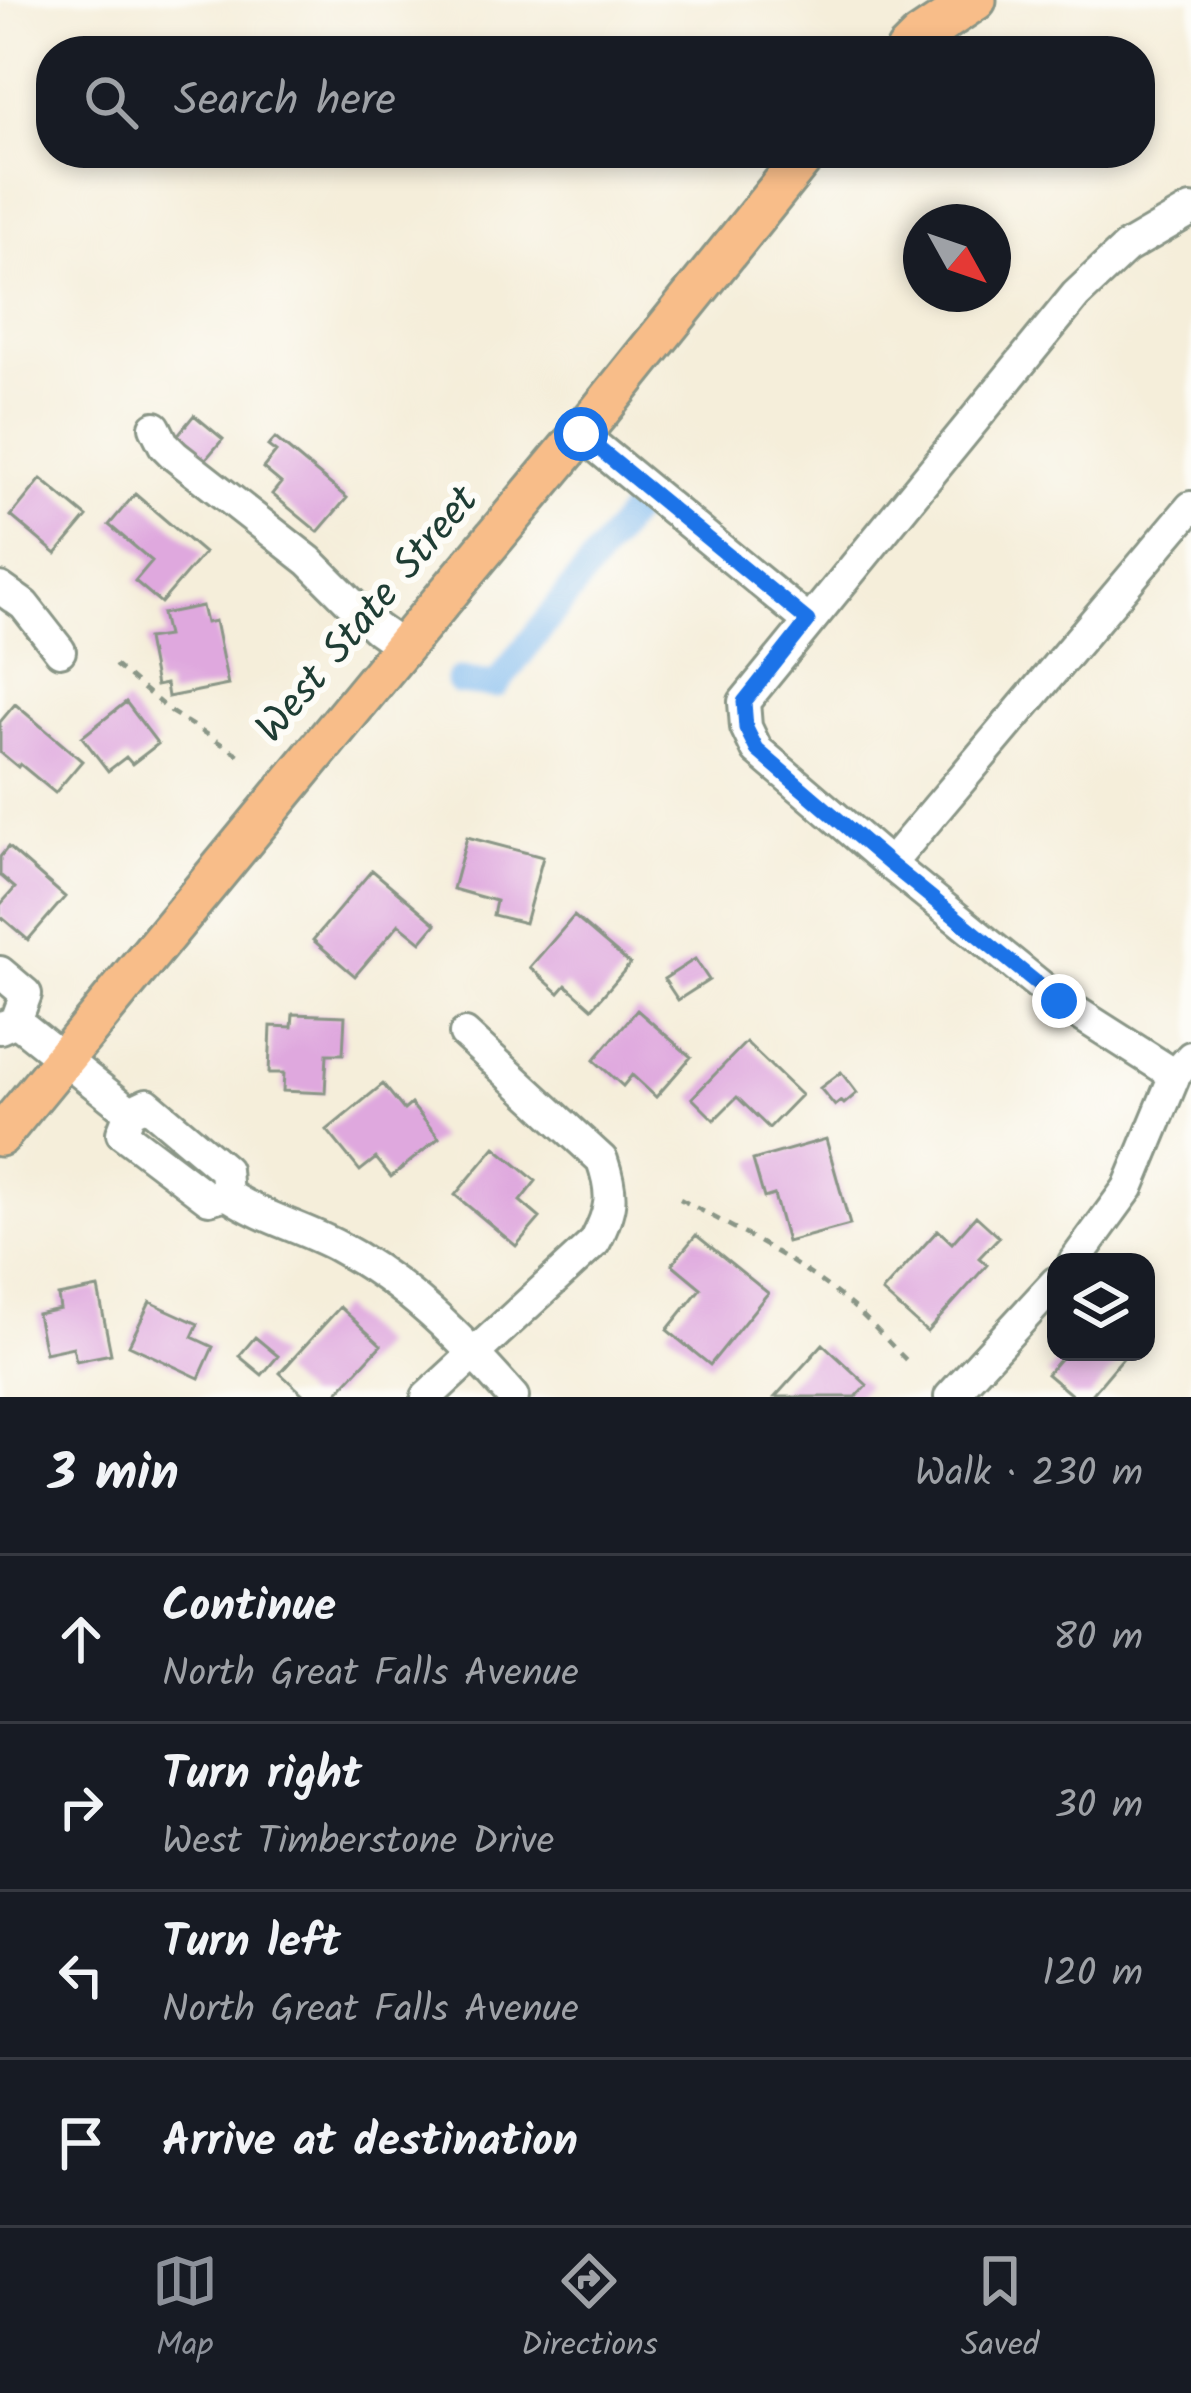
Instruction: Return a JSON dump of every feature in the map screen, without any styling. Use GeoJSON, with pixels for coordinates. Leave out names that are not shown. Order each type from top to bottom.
{"type":"FeatureCollection","features":[{"type":"Feature","properties":{"kind":"main road"},"geometry":{"type":"LineString","coordinates":[[922,36],[976,0]]}},
{"type":"Feature","properties":{"kind":"main road","name":"West State Street"},"geometry":{"type":"LineString","coordinates":[[0,1136],[795,168]]}},
{"type":"Feature","properties":{"kind":"street"},"geometry":{"type":"LineString","coordinates":[[1081,1253],[1128,1188],[1183,1066],[1059,1001],[890,864],[757,750],[746,728],[744,702],[1076,295],[1126,248],[1191,210]]}},
{"type":"Feature","properties":{"kind":"street"},"geometry":{"type":"LineString","coordinates":[[155,427],[175,456],[309,561],[376,628],[403,646]]}},
{"type":"Feature","properties":{"kind":"street"},"geometry":{"type":"LineString","coordinates":[[581,434],[808,621]]}},
{"type":"Feature","properties":{"kind":"street"},"geometry":{"type":"LineString","coordinates":[[890,864],[1191,507]]}},
{"type":"Feature","properties":{"kind":"street"},"geometry":{"type":"LineString","coordinates":[[0,588],[24,605],[60,651]]}},
{"type":"Feature","properties":{"kind":"street"},"geometry":{"type":"LineString","coordinates":[[0,972],[26,994],[8,1024],[130,1112],[122,1133],[209,1199],[227,1194],[336,1245],[386,1275],[473,1352],[513,1397]]}},
{"type":"Feature","properties":{"kind":"street"},"geometry":{"type":"LineString","coordinates":[[427,1397],[595,1242],[608,1216],[611,1187],[602,1160],[465,1034]]}},
{"type":"Feature","properties":{"kind":"street"},"geometry":{"type":"LineString","coordinates":[[950,1397],[1047,1292]]}},
{"type":"Feature","properties":{"kind":"path"},"geometry":{"type":"LineString","coordinates":[[115,665],[171,712],[239,755]]}},
{"type":"Feature","properties":{"kind":"path"},"geometry":{"type":"LineString","coordinates":[[680,1199],[790,1259],[857,1311],[910,1364]]}},
{"type":"Feature","properties":{"kind":"building"},"geometry":{"type":"Polygon","coordinates":[[[194,415],[223,439],[200,466],[172,442],[194,415]]]}},
{"type":"Feature","properties":{"kind":"building"},"geometry":{"type":"Polygon","coordinates":[[[275,438],[347,498],[318,532],[272,494],[281,483],[263,468],[276,452],[268,446],[275,438]]]}},
{"type":"Feature","properties":{"kind":"building"},"geometry":{"type":"Polygon","coordinates":[[[41,479],[87,517],[56,554],[11,516],[41,479]]]}},
{"type":"Feature","properties":{"kind":"building"},"geometry":{"type":"Polygon","coordinates":[[[135,494],[204,553],[161,603],[135,581],[152,561],[109,525],[135,494]]]}},
{"type":"Feature","properties":{"kind":"building"},"geometry":{"type":"Polygon","coordinates":[[[202,606],[206,623],[215,621],[228,685],[168,697],[166,684],[156,686],[147,639],[167,636],[162,614],[202,606]]]}},
{"type":"Feature","properties":{"kind":"building"},"geometry":{"type":"Polygon","coordinates":[[[126,702],[158,744],[132,764],[126,757],[108,771],[82,737],[126,702]]]}},
{"type":"Feature","properties":{"kind":"building"},"geometry":{"type":"Polygon","coordinates":[[[15,704],[82,761],[55,793],[0,752],[0,722],[15,704]]]}},
{"type":"Feature","properties":{"kind":"building"},"geometry":{"type":"Polygon","coordinates":[[[467,837],[543,857],[525,923],[493,915],[496,901],[453,889],[467,837]]]}},
{"type":"Feature","properties":{"kind":"building"},"geometry":{"type":"Polygon","coordinates":[[[8,847],[65,897],[28,940],[0,916],[0,905],[15,888],[0,875],[0,857],[8,847]]]}},
{"type":"Feature","properties":{"kind":"building"},"geometry":{"type":"Polygon","coordinates":[[[372,870],[436,924],[421,942],[399,924],[355,976],[313,940],[372,870]]]}},
{"type":"Feature","properties":{"kind":"building"},"geometry":{"type":"Polygon","coordinates":[[[574,916],[630,964],[592,1008],[566,985],[559,993],[530,967],[574,916]]]}},
{"type":"Feature","properties":{"kind":"building"},"geometry":{"type":"Polygon","coordinates":[[[695,959],[709,980],[678,1000],[664,979],[695,959]]]}},
{"type":"Feature","properties":{"kind":"building"},"geometry":{"type":"Polygon","coordinates":[[[637,1010],[691,1057],[656,1097],[632,1075],[623,1086],[594,1060],[637,1010]]]}},
{"type":"Feature","properties":{"kind":"building"},"geometry":{"type":"Polygon","coordinates":[[[293,1014],[345,1016],[343,1054],[327,1054],[325,1093],[283,1091],[284,1073],[269,1073],[271,1026],[292,1027],[293,1014]]]}},
{"type":"Feature","properties":{"kind":"building"},"geometry":{"type":"Polygon","coordinates":[[[746,1042],[801,1095],[769,1128],[737,1097],[714,1120],[692,1098],[746,1042]]]}},
{"type":"Feature","properties":{"kind":"building"},"geometry":{"type":"Polygon","coordinates":[[[841,1072],[857,1093],[835,1106],[820,1088],[841,1072]]]}},
{"type":"Feature","properties":{"kind":"building"},"geometry":{"type":"Polygon","coordinates":[[[383,1084],[404,1110],[411,1104],[439,1138],[391,1177],[376,1158],[360,1171],[327,1130],[383,1084]]]}},
{"type":"Feature","properties":{"kind":"building"},"geometry":{"type":"Polygon","coordinates":[[[826,1139],[850,1225],[787,1242],[774,1195],[764,1198],[753,1160],[826,1139]]]}},
{"type":"Feature","properties":{"kind":"building"},"geometry":{"type":"Polygon","coordinates":[[[495,1147],[536,1181],[520,1201],[540,1218],[516,1246],[455,1195],[495,1147]]]}},
{"type":"Feature","properties":{"kind":"building"},"geometry":{"type":"Polygon","coordinates":[[[976,1216],[999,1237],[979,1258],[987,1265],[927,1332],[882,1292],[938,1230],[952,1243],[976,1216]]]}},
{"type":"Feature","properties":{"kind":"building"},"geometry":{"type":"Polygon","coordinates":[[[696,1235],[768,1293],[710,1365],[667,1330],[701,1288],[672,1264],[696,1235]]]}},
{"type":"Feature","properties":{"kind":"building"},"geometry":{"type":"Polygon","coordinates":[[[98,1288],[111,1354],[76,1361],[73,1347],[45,1353],[37,1314],[60,1309],[58,1296],[98,1288]]]}},
{"type":"Feature","properties":{"kind":"building"},"geometry":{"type":"Polygon","coordinates":[[[150,1302],[198,1324],[192,1337],[213,1347],[199,1378],[129,1345],[150,1302]]]}},
{"type":"Feature","properties":{"kind":"building"},"geometry":{"type":"Polygon","coordinates":[[[340,1307],[381,1345],[333,1397],[306,1397],[280,1373],[340,1307]]]}},
{"type":"Feature","properties":{"kind":"building"},"geometry":{"type":"Polygon","coordinates":[[[255,1337],[278,1356],[262,1375],[239,1356],[255,1337]]]}},
{"type":"Feature","properties":{"kind":"building"},"geometry":{"type":"Polygon","coordinates":[[[823,1344],[867,1385],[856,1397],[775,1397],[823,1344]]]}},
{"type":"Feature","properties":{"kind":"building"},"geometry":{"type":"Polygon","coordinates":[[[1058,1361],[1120,1361],[1090,1397],[1074,1397],[1047,1374],[1058,1361]]]}},
{"type":"Feature","properties":{"kind":"waterway"},"geometry":{"type":"LineString","coordinates":[[459,681],[496,685],[641,501]]}},
{"type":"Feature","properties":{"kind":"route"},"geometry":{"type":"LineString","coordinates":[[581,434],[808,621],[744,702],[746,728],[757,750],[1059,1001]]}}]}
